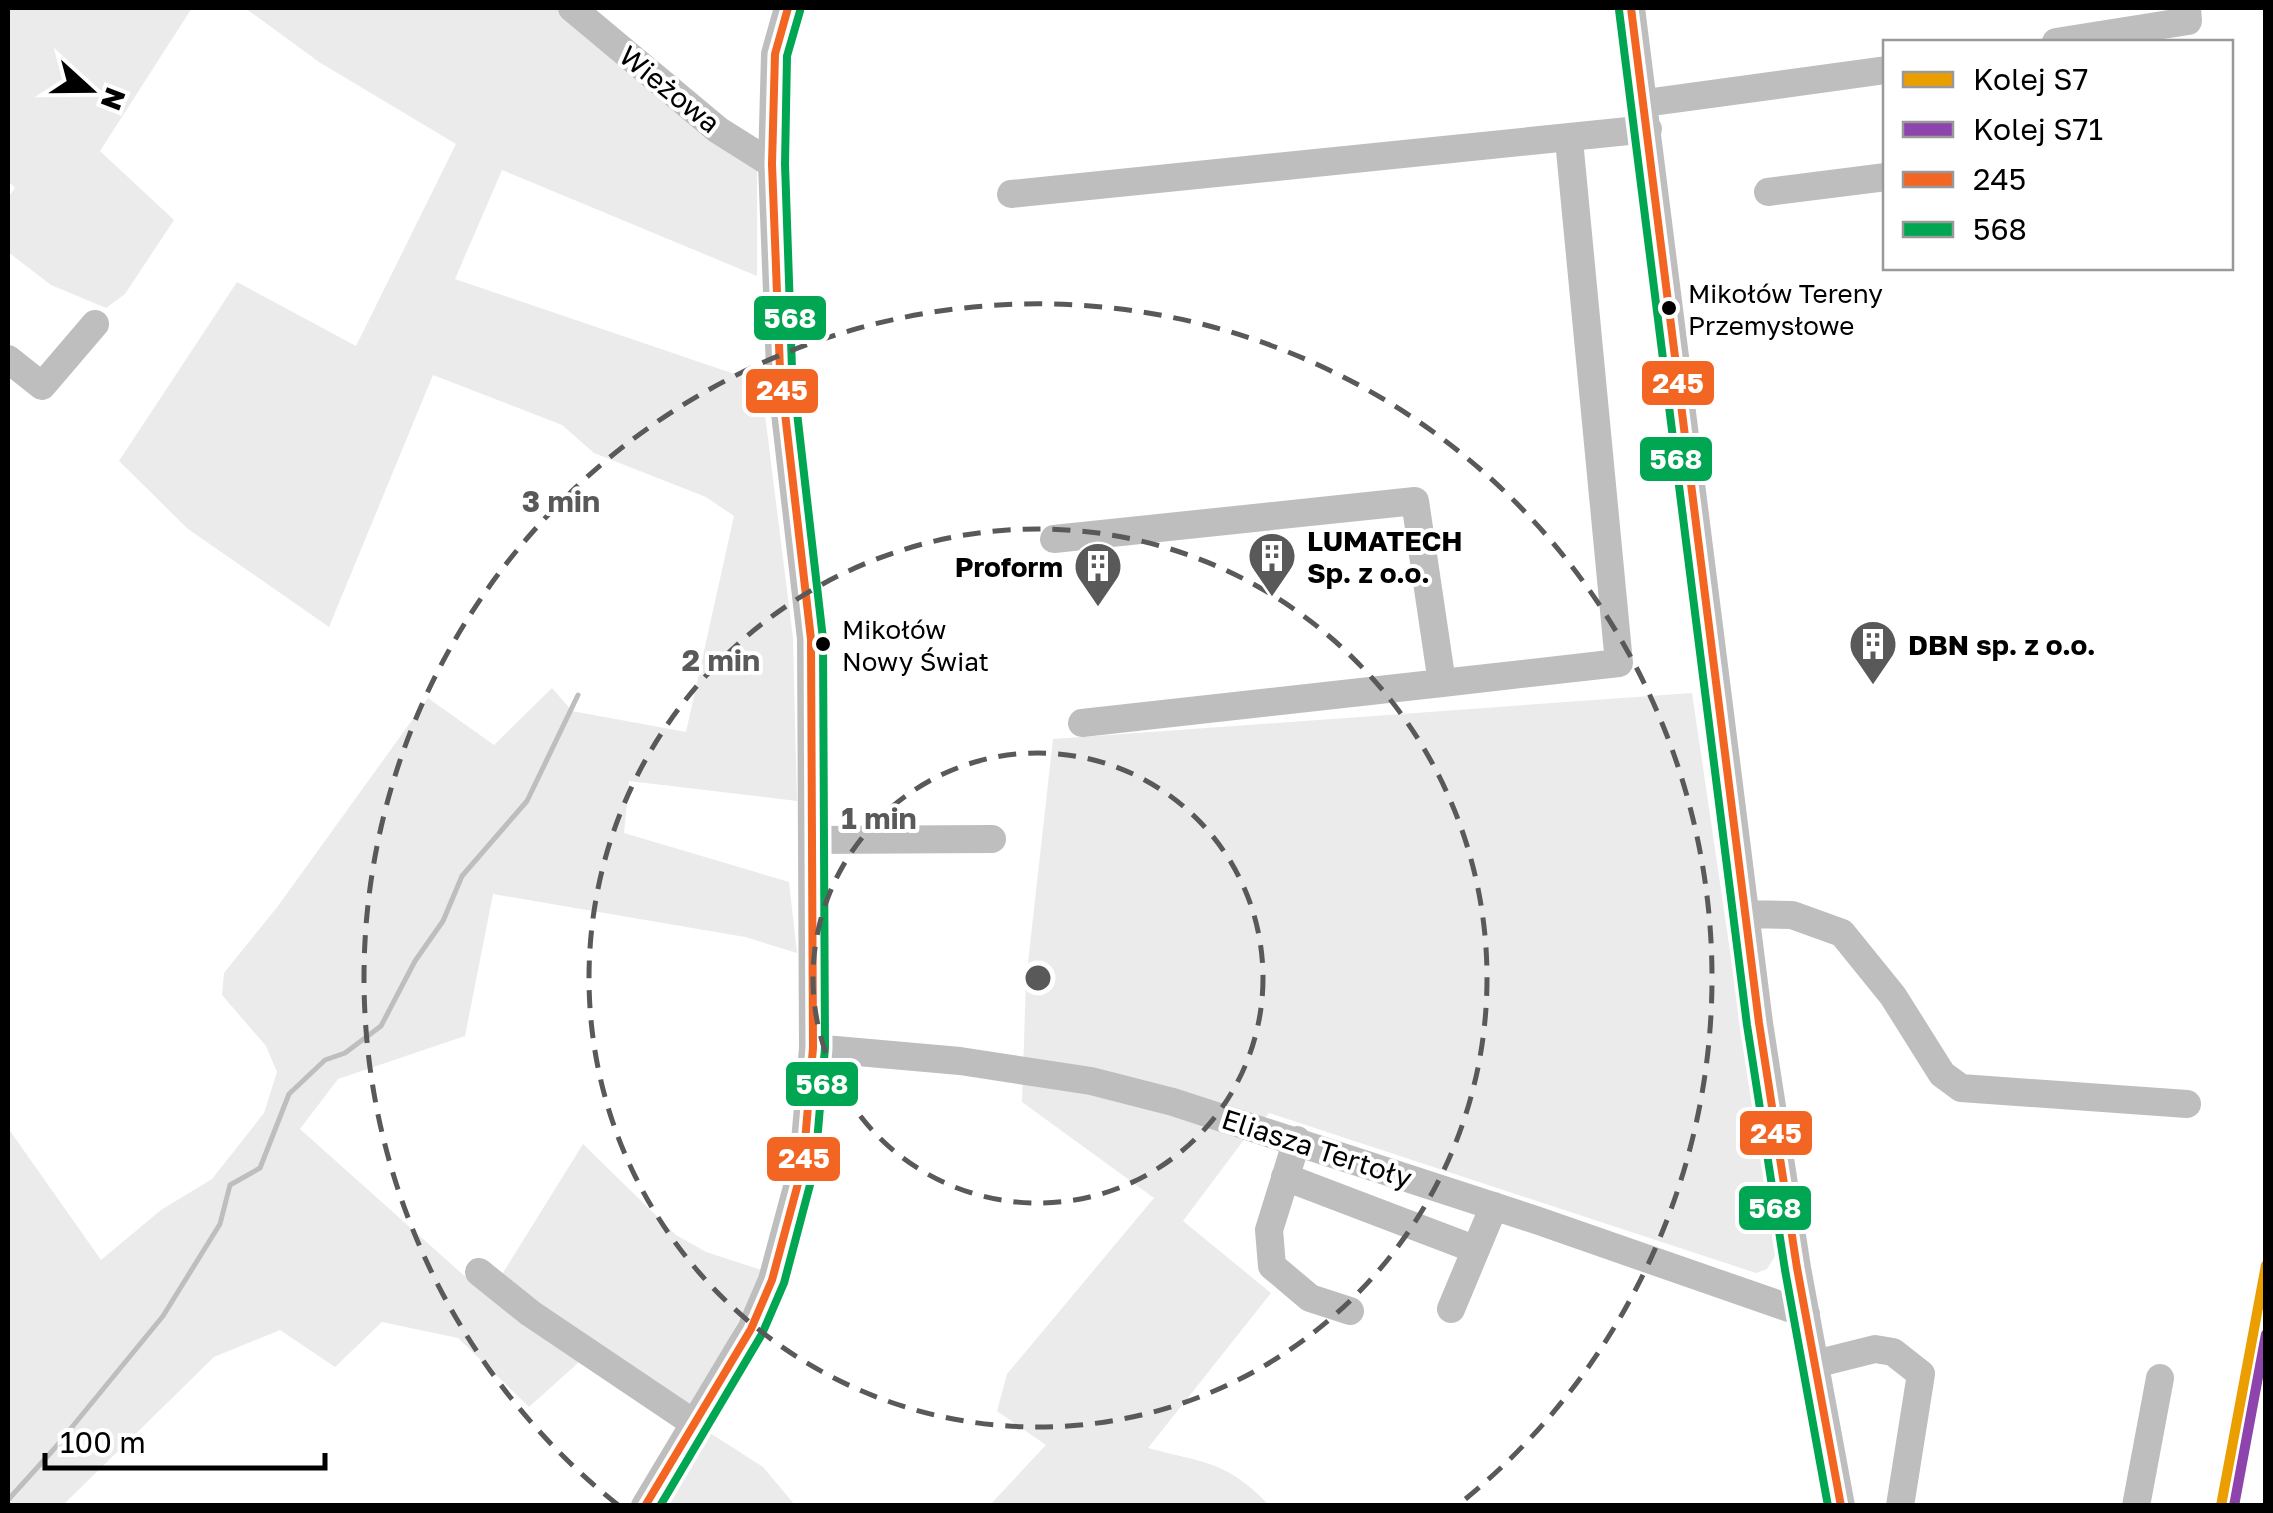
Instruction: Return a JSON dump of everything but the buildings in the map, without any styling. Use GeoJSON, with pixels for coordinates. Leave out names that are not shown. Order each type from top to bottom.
{"type":"FeatureCollection","features":[{"type":"Feature","properties":{"kind":"street","name":"Wieżowa"},"geometry":{"type":"LineString","coordinates":[[572,8],[718,130],[772,164]]}},
{"type":"Feature","properties":{"kind":"street"},"geometry":{"type":"LineString","coordinates":[[644,1506],[750,1329],[772,1280],[804,1165],[813,1048],[811,640],[780,370],[772,164],[776,54],[788,8]]}},
{"type":"Feature","properties":{"kind":"street"},"geometry":{"type":"LineString","coordinates":[[1631,8],[1758,1023],[1841,1506]]}},
{"type":"Feature","properties":{"kind":"street"},"geometry":{"type":"LineString","coordinates":[[2071,40],[2188,24]]}},
{"type":"Feature","properties":{"kind":"street"},"geometry":{"type":"LineString","coordinates":[[1012,194],[1569,140],[1646,116],[1883,71]]}},
{"type":"Feature","properties":{"kind":"street"},"geometry":{"type":"LineString","coordinates":[[1082,723],[1618,664],[1569,140]]}},
{"type":"Feature","properties":{"kind":"street"},"geometry":{"type":"LineString","coordinates":[[1768,192],[1883,177]]}},
{"type":"Feature","properties":{"kind":"street"},"geometry":{"type":"LineString","coordinates":[[8,359],[42,386],[95,324]]}},
{"type":"Feature","properties":{"kind":"street"},"geometry":{"type":"LineString","coordinates":[[1054,538],[1415,501],[1442,683]]}},
{"type":"Feature","properties":{"kind":"street"},"geometry":{"type":"LineString","coordinates":[[812,840],[992,840]]}},
{"type":"Feature","properties":{"kind":"street"},"geometry":{"type":"LineString","coordinates":[[1745,914],[1792,916],[1842,933],[1893,996],[1942,1074],[1962,1088],[2188,1104]]}},
{"type":"Feature","properties":{"kind":"street","name":"Eliasza Tertoły"},"geometry":{"type":"LineString","coordinates":[[813,1048],[960,1061],[1091,1081],[1173,1102],[1297,1140],[1806,1314]]}},
{"type":"Feature","properties":{"kind":"street"},"geometry":{"type":"LineString","coordinates":[[1297,1140],[1269,1230],[1272,1266],[1310,1298],[1350,1311]]}},
{"type":"Feature","properties":{"kind":"street"},"geometry":{"type":"LineString","coordinates":[[1285,1178],[1474,1249]]}},
{"type":"Feature","properties":{"kind":"street"},"geometry":{"type":"LineString","coordinates":[[1451,1309],[1494,1206]]}},
{"type":"Feature","properties":{"kind":"street"},"geometry":{"type":"LineString","coordinates":[[479,1272],[530,1313],[695,1424]]}},
{"type":"Feature","properties":{"kind":"street"},"geometry":{"type":"LineString","coordinates":[[1815,1364],[1875,1349],[1894,1352],[1921,1374],[1900,1506]]}},
{"type":"Feature","properties":{"kind":"street"},"geometry":{"type":"LineString","coordinates":[[2136,1506],[2160,1378]]}},
{"type":"Feature","properties":{"kind":"shaded area"},"geometry":{"type":"Polygon","coordinates":[[[8,8],[192,8],[100,151],[174,220],[125,294],[106,308],[51,285],[8,252],[8,198],[15,188],[8,181],[8,8]]]}},
{"type":"Feature","properties":{"kind":"shaded area"},"geometry":{"type":"Polygon","coordinates":[[[245,8],[556,8],[600,47],[757,165],[757,276],[502,170],[455,279],[761,383],[793,638],[797,801],[629,781],[624,833],[789,882],[797,953],[745,937],[493,894],[465,1036],[338,1079],[300,1129],[488,1297],[583,1144],[676,1235],[706,1252],[765,1271],[683,1426],[588,1354],[529,1407],[458,1338],[382,1322],[335,1367],[280,1330],[214,1357],[63,1505],[8,1505],[8,1128],[101,1260],[161,1210],[212,1179],[264,1113],[277,1072],[266,1046],[222,995],[224,973],[278,906],[428,698],[494,745],[552,688],[572,711],[686,732],[734,516],[706,497],[594,453],[562,425],[433,375],[329,627],[188,529],[119,461],[237,282],[356,346],[456,144],[319,62],[245,8]]]}},
{"type":"Feature","properties":{"kind":"shaded area"},"geometry":{"type":"Polygon","coordinates":[[[1692,693],[1775,1256],[1767,1269],[1756,1273],[1269,1113],[1183,1221],[1271,1293],[1148,1448],[1226,1471],[1269,1505],[989,1506],[1046,1445],[997,1411],[1007,1374],[1154,1198],[1022,1102],[1026,981],[1053,739],[1692,693]]]}},
{"type":"Feature","properties":{"kind":"shaded area"},"geometry":{"type":"Polygon","coordinates":[[[707,1431],[763,1467],[795,1505],[658,1506],[707,1431]]]}},
{"type":"Feature","properties":{"kind":"waterway"},"geometry":{"type":"LineString","coordinates":[[8,1500],[163,1316],[220,1224],[230,1185],[260,1168],[289,1094],[325,1060],[345,1053],[381,1026],[415,961],[443,921],[462,876],[527,801],[578,695]]}},
{"type":"Feature","properties":{"kind":"rail line","name":"S7"},"geometry":{"type":"LineString","coordinates":[[2221,1506],[2266,1265]]}},
{"type":"Feature","properties":{"kind":"rail line","name":"S71"},"geometry":{"type":"LineString","coordinates":[[2234,1506],[2266,1334]]}},
{"type":"Feature","properties":{"kind":"transit line","name":"245"},"geometry":{"type":"LineString","coordinates":[[645,1506],[751,1329],[772,1280],[803,1165],[813,1048],[811,639],[780,370],[772,164],[775,54],[788,8]]}},
{"type":"Feature","properties":{"kind":"transit line","name":"245"},"geometry":{"type":"LineString","coordinates":[[1631,8],[1759,1023],[1797,1268],[1841,1506]]}},
{"type":"Feature","properties":{"kind":"transit line","name":"568"},"geometry":{"type":"LineString","coordinates":[[1619,10],[1747,1025],[1785,1270],[1828,1506]]}},
{"type":"Feature","properties":{"kind":"transit line","name":"568"},"geometry":{"type":"LineString","coordinates":[[660,1506],[762,1334],[784,1283],[815,1166],[825,1048],[823,639],[792,369],[785,164],[787,56],[800,11]]}},
{"type":"Feature","properties":{"kind":"place","name":"Mikołów Tereny Przemysłowe"},"geometry":{"type":"Point","coordinates":[1669,308]}},
{"type":"Feature","properties":{"kind":"place","name":"LUMATECH Sp. z o.o."},"geometry":{"type":"Point","coordinates":[1272,598]}},
{"type":"Feature","properties":{"kind":"place","name":"Proform"},"geometry":{"type":"Point","coordinates":[1098,608]}},
{"type":"Feature","properties":{"kind":"place","name":"Mikołów Nowy Świat"},"geometry":{"type":"Point","coordinates":[823,644]}},
{"type":"Feature","properties":{"kind":"place","name":"DBN sp. z o.o."},"geometry":{"type":"Point","coordinates":[1873,686]}}]}
